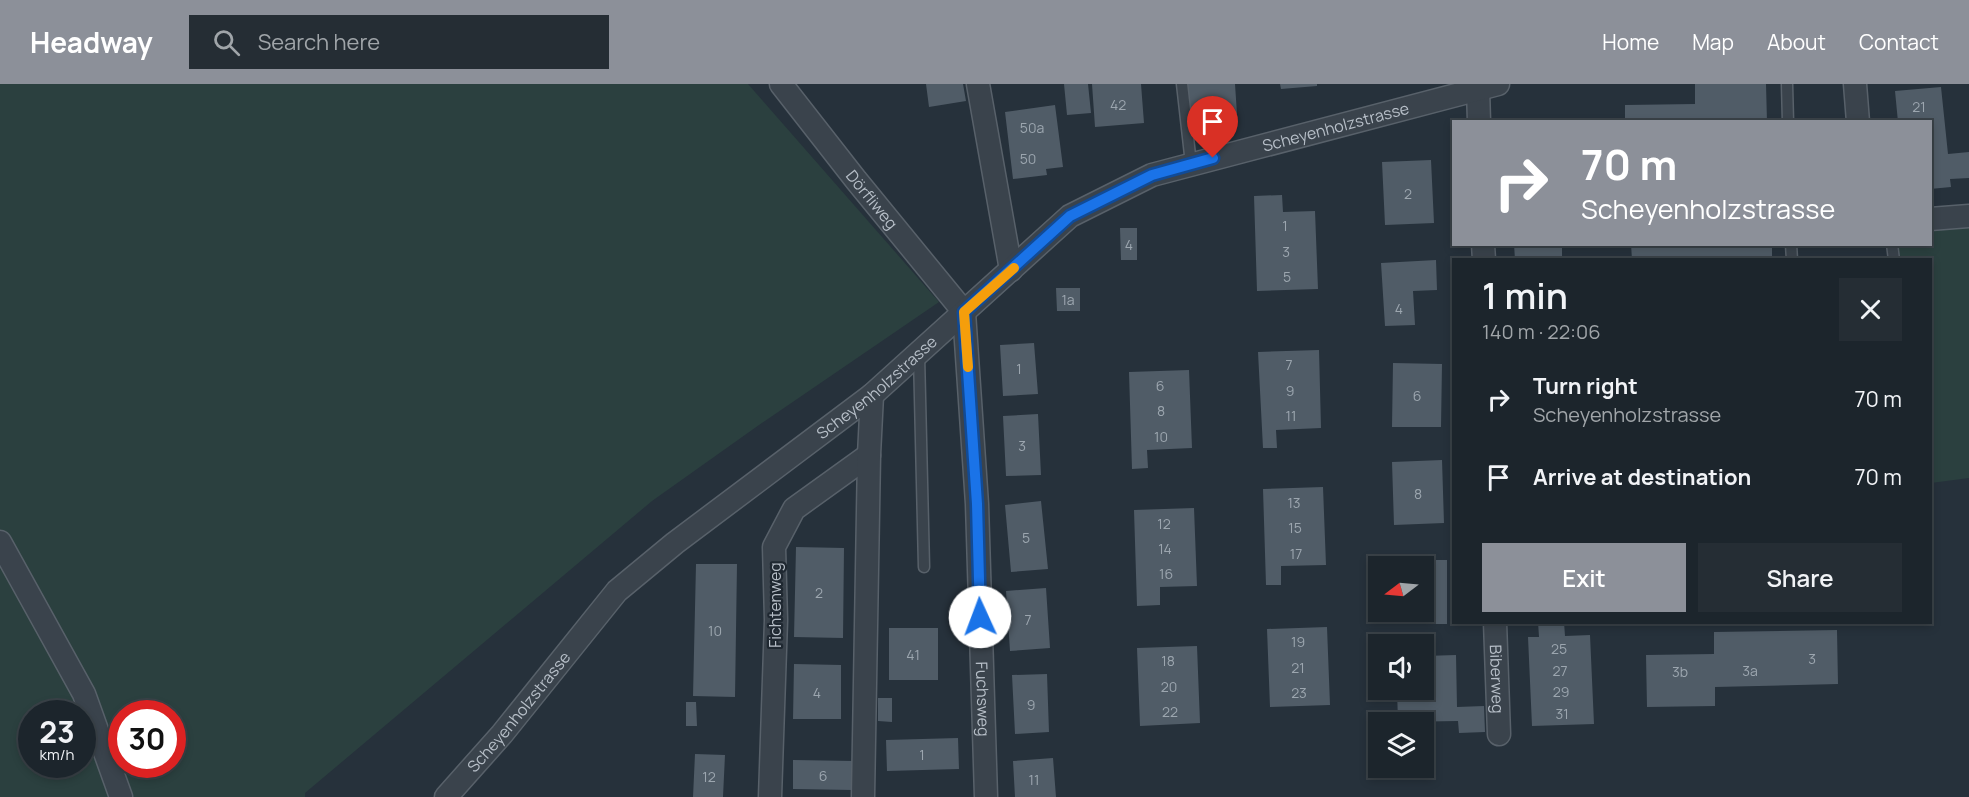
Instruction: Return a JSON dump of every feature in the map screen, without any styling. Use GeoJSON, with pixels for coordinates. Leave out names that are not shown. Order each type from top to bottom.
{"type":"FeatureCollection","features":[{"type":"Feature","properties":{"kind":"street","name":"Dörfliweg"},"geometry":{"type":"LineString","coordinates":[[781,84],[964,312]]}},
{"type":"Feature","properties":{"kind":"street"},"geometry":{"type":"LineString","coordinates":[[978,84],[1011,270]]}},
{"type":"Feature","properties":{"kind":"street"},"geometry":{"type":"LineString","coordinates":[[1855,84],[1858,120]]}},
{"type":"Feature","properties":{"kind":"street","name":"Scheyenholzstrasse"},"geometry":{"type":"LineString","coordinates":[[446,797],[502,734],[617,591],[700,523],[872,395],[1070,216],[1152,175],[1488,87]]}},
{"type":"Feature","properties":{"kind":"street"},"geometry":{"type":"LineString","coordinates":[[1480,120],[1488,87]]}},
{"type":"Feature","properties":{"kind":"street"},"geometry":{"type":"LineString","coordinates":[[1932,219],[1969,216]]}},
{"type":"Feature","properties":{"kind":"street","name":"Fuchsweg"},"geometry":{"type":"LineString","coordinates":[[964,312],[977,504],[986,797]]}},
{"type":"Feature","properties":{"kind":"street"},"geometry":{"type":"LineString","coordinates":[[863,797],[872,395]]}},
{"type":"Feature","properties":{"kind":"street","name":"Fichtenweg"},"geometry":{"type":"LineString","coordinates":[[770,797],[776,620],[774,547],[794,509],[869,455]]}},
{"type":"Feature","properties":{"kind":"street"},"geometry":{"type":"LineString","coordinates":[[0,542],[84,694],[121,797]]}},
{"type":"Feature","properties":{"kind":"street","name":"Biberweg"},"geometry":{"type":"LineString","coordinates":[[1496,624],[1499,734]]}},
{"type":"Feature","properties":{"kind":"lane"},"geometry":{"type":"LineString","coordinates":[[1182,84],[1191,164]]}},
{"type":"Feature","properties":{"kind":"lane"},"geometry":{"type":"LineString","coordinates":[[1787,84],[1788,120]]}},
{"type":"Feature","properties":{"kind":"lane"},"geometry":{"type":"LineString","coordinates":[[919,354],[924,567]]}},
{"type":"Feature","properties":{"kind":"green space"},"geometry":{"type":"Polygon","coordinates":[[[0,84],[748,84],[939,302],[652,501],[305,793],[305,797],[0,797],[0,84]]]}},
{"type":"Feature","properties":{"kind":"green space"},"geometry":{"type":"Polygon","coordinates":[[[1969,208],[1969,478],[1932,483],[1932,258],[1893,258],[1892,246],[1932,246],[1932,212],[1969,208]]]}},
{"type":"Feature","properties":{"kind":"building"},"geometry":{"type":"Polygon","coordinates":[[[926,84],[963,84],[966,101],[929,107],[926,84]]]}},
{"type":"Feature","properties":{"kind":"building"},"geometry":{"type":"Polygon","coordinates":[[[1064,84],[1088,84],[1091,113],[1067,115],[1064,84]]]}},
{"type":"Feature","properties":{"kind":"building"},"geometry":{"type":"Polygon","coordinates":[[[1092,84],[1141,84],[1144,123],[1095,127],[1092,84]]]}},
{"type":"Feature","properties":{"kind":"building"},"geometry":{"type":"Polygon","coordinates":[[[1187,84],[1235,84],[1237,114],[1190,118],[1187,84]]]}},
{"type":"Feature","properties":{"kind":"building"},"geometry":{"type":"Polygon","coordinates":[[[1280,84],[1317,84],[1317,86],[1281,89],[1280,84]]]}},
{"type":"Feature","properties":{"kind":"building"},"geometry":{"type":"Polygon","coordinates":[[[1695,84],[1766,84],[1767,120],[1625,120],[1625,105],[1695,104],[1695,84]]]}},
{"type":"Feature","properties":{"kind":"building"},"geometry":{"type":"Polygon","coordinates":[[[1941,87],[1948,154],[1969,152],[1969,178],[1950,179],[1951,187],[1932,189],[1932,120],[1898,120],[1895,91],[1941,87]]]}},
{"type":"Feature","properties":{"kind":"building"},"geometry":{"type":"Polygon","coordinates":[[[1055,105],[1063,167],[1046,169],[1047,175],[1013,179],[1005,112],[1055,105]]]}},
{"type":"Feature","properties":{"kind":"building"},"geometry":{"type":"Polygon","coordinates":[[[1431,160],[1434,223],[1385,225],[1382,162],[1431,160]]]}},
{"type":"Feature","properties":{"kind":"building"},"geometry":{"type":"Polygon","coordinates":[[[1282,195],[1283,212],[1315,211],[1318,289],[1257,291],[1254,196],[1282,195]]]}},
{"type":"Feature","properties":{"kind":"building"},"geometry":{"type":"Polygon","coordinates":[[[1120,228],[1137,228],[1137,260],[1121,260],[1120,228]]]}},
{"type":"Feature","properties":{"kind":"building"},"geometry":{"type":"Polygon","coordinates":[[[1514,246],[1562,246],[1562,258],[1515,258],[1514,246]]]}},
{"type":"Feature","properties":{"kind":"building"},"geometry":{"type":"Polygon","coordinates":[[[1631,246],[1772,246],[1772,258],[1632,258],[1631,246]]]}},
{"type":"Feature","properties":{"kind":"building"},"geometry":{"type":"Polygon","coordinates":[[[1436,260],[1437,290],[1413,291],[1415,325],[1385,326],[1381,263],[1436,260]]]}},
{"type":"Feature","properties":{"kind":"building"},"geometry":{"type":"Polygon","coordinates":[[[1056,288],[1080,288],[1080,311],[1057,311],[1056,288]]]}},
{"type":"Feature","properties":{"kind":"building"},"geometry":{"type":"Polygon","coordinates":[[[1034,343],[1038,394],[1003,396],[1000,345],[1034,343]]]}},
{"type":"Feature","properties":{"kind":"building"},"geometry":{"type":"Polygon","coordinates":[[[1319,350],[1321,428],[1276,430],[1277,448],[1263,448],[1258,352],[1319,350]]]}},
{"type":"Feature","properties":{"kind":"building"},"geometry":{"type":"Polygon","coordinates":[[[1393,363],[1442,364],[1441,427],[1392,427],[1393,363]]]}},
{"type":"Feature","properties":{"kind":"building"},"geometry":{"type":"Polygon","coordinates":[[[1189,370],[1192,448],[1147,450],[1148,468],[1132,469],[1129,372],[1189,370]]]}},
{"type":"Feature","properties":{"kind":"building"},"geometry":{"type":"Polygon","coordinates":[[[1038,414],[1041,475],[1006,476],[1003,416],[1038,414]]]}},
{"type":"Feature","properties":{"kind":"building"},"geometry":{"type":"Polygon","coordinates":[[[1442,460],[1444,523],[1394,525],[1392,462],[1442,460]]]}},
{"type":"Feature","properties":{"kind":"building"},"geometry":{"type":"Polygon","coordinates":[[[1323,487],[1326,565],[1281,566],[1281,585],[1266,585],[1263,489],[1323,487]]]}},
{"type":"Feature","properties":{"kind":"building"},"geometry":{"type":"Polygon","coordinates":[[[1041,501],[1048,569],[1011,572],[1005,505],[1041,501]]]}},
{"type":"Feature","properties":{"kind":"building"},"geometry":{"type":"Polygon","coordinates":[[[1194,508],[1197,586],[1160,587],[1160,605],[1137,606],[1134,510],[1194,508]]]}},
{"type":"Feature","properties":{"kind":"building"},"geometry":{"type":"Polygon","coordinates":[[[796,547],[844,548],[843,638],[794,637],[796,547]]]}},
{"type":"Feature","properties":{"kind":"building"},"geometry":{"type":"Polygon","coordinates":[[[1434,560],[1447,560],[1447,624],[1396,624],[1396,622],[1434,622],[1434,560]]]}},
{"type":"Feature","properties":{"kind":"building"},"geometry":{"type":"Polygon","coordinates":[[[696,564],[737,564],[735,697],[693,696],[696,564]]]}},
{"type":"Feature","properties":{"kind":"building"},"geometry":{"type":"Polygon","coordinates":[[[1046,588],[1050,648],[1010,651],[1006,591],[1046,588]]]}},
{"type":"Feature","properties":{"kind":"building"},"geometry":{"type":"Polygon","coordinates":[[[1538,624],[1564,624],[1565,636],[1590,635],[1594,724],[1532,726],[1528,637],[1539,637],[1538,624]]]}},
{"type":"Feature","properties":{"kind":"building"},"geometry":{"type":"Polygon","coordinates":[[[1327,627],[1330,705],[1270,707],[1267,629],[1327,627]]]}},
{"type":"Feature","properties":{"kind":"building"},"geometry":{"type":"Polygon","coordinates":[[[889,628],[938,628],[938,680],[889,680],[889,628]]]}},
{"type":"Feature","properties":{"kind":"building"},"geometry":{"type":"Polygon","coordinates":[[[1837,630],[1838,684],[1715,687],[1715,706],[1647,707],[1646,655],[1714,654],[1714,632],[1837,630]]]}},
{"type":"Feature","properties":{"kind":"building"},"geometry":{"type":"Polygon","coordinates":[[[1197,646],[1200,723],[1140,726],[1137,648],[1197,646]]]}},
{"type":"Feature","properties":{"kind":"building"},"geometry":{"type":"Polygon","coordinates":[[[1456,655],[1457,707],[1484,706],[1485,732],[1459,733],[1458,721],[1434,721],[1434,712],[1398,712],[1397,700],[1434,700],[1434,656],[1456,655]]]}},
{"type":"Feature","properties":{"kind":"building"},"geometry":{"type":"Polygon","coordinates":[[[794,664],[841,665],[841,719],[793,719],[794,664]]]}},
{"type":"Feature","properties":{"kind":"building"},"geometry":{"type":"Polygon","coordinates":[[[1047,674],[1049,732],[1015,734],[1012,675],[1047,674]]]}},
{"type":"Feature","properties":{"kind":"building"},"geometry":{"type":"Polygon","coordinates":[[[878,698],[892,698],[892,722],[878,721],[878,698]]]}},
{"type":"Feature","properties":{"kind":"building"},"geometry":{"type":"Polygon","coordinates":[[[686,702],[696,702],[697,726],[686,726],[686,702]]]}},
{"type":"Feature","properties":{"kind":"building"},"geometry":{"type":"Polygon","coordinates":[[[958,738],[959,769],[887,771],[886,740],[958,738]]]}},
{"type":"Feature","properties":{"kind":"building"},"geometry":{"type":"Polygon","coordinates":[[[695,754],[725,755],[723,797],[693,797],[695,754]]]}},
{"type":"Feature","properties":{"kind":"building"},"geometry":{"type":"Polygon","coordinates":[[[1053,758],[1056,797],[1015,797],[1013,761],[1053,758]]]}},
{"type":"Feature","properties":{"kind":"building"},"geometry":{"type":"Polygon","coordinates":[[[793,760],[854,761],[853,790],[793,789],[793,760]]]}},
{"type":"Feature","properties":{"kind":"slow traffic"},"geometry":{"type":"LineString","coordinates":[[968,367],[964,312],[1014,268]]}},
{"type":"Feature","properties":{"kind":"route"},"geometry":{"type":"LineString","coordinates":[[980,617],[977,504],[964,312],[1070,216],[1152,175],[1213,158]]}}]}
